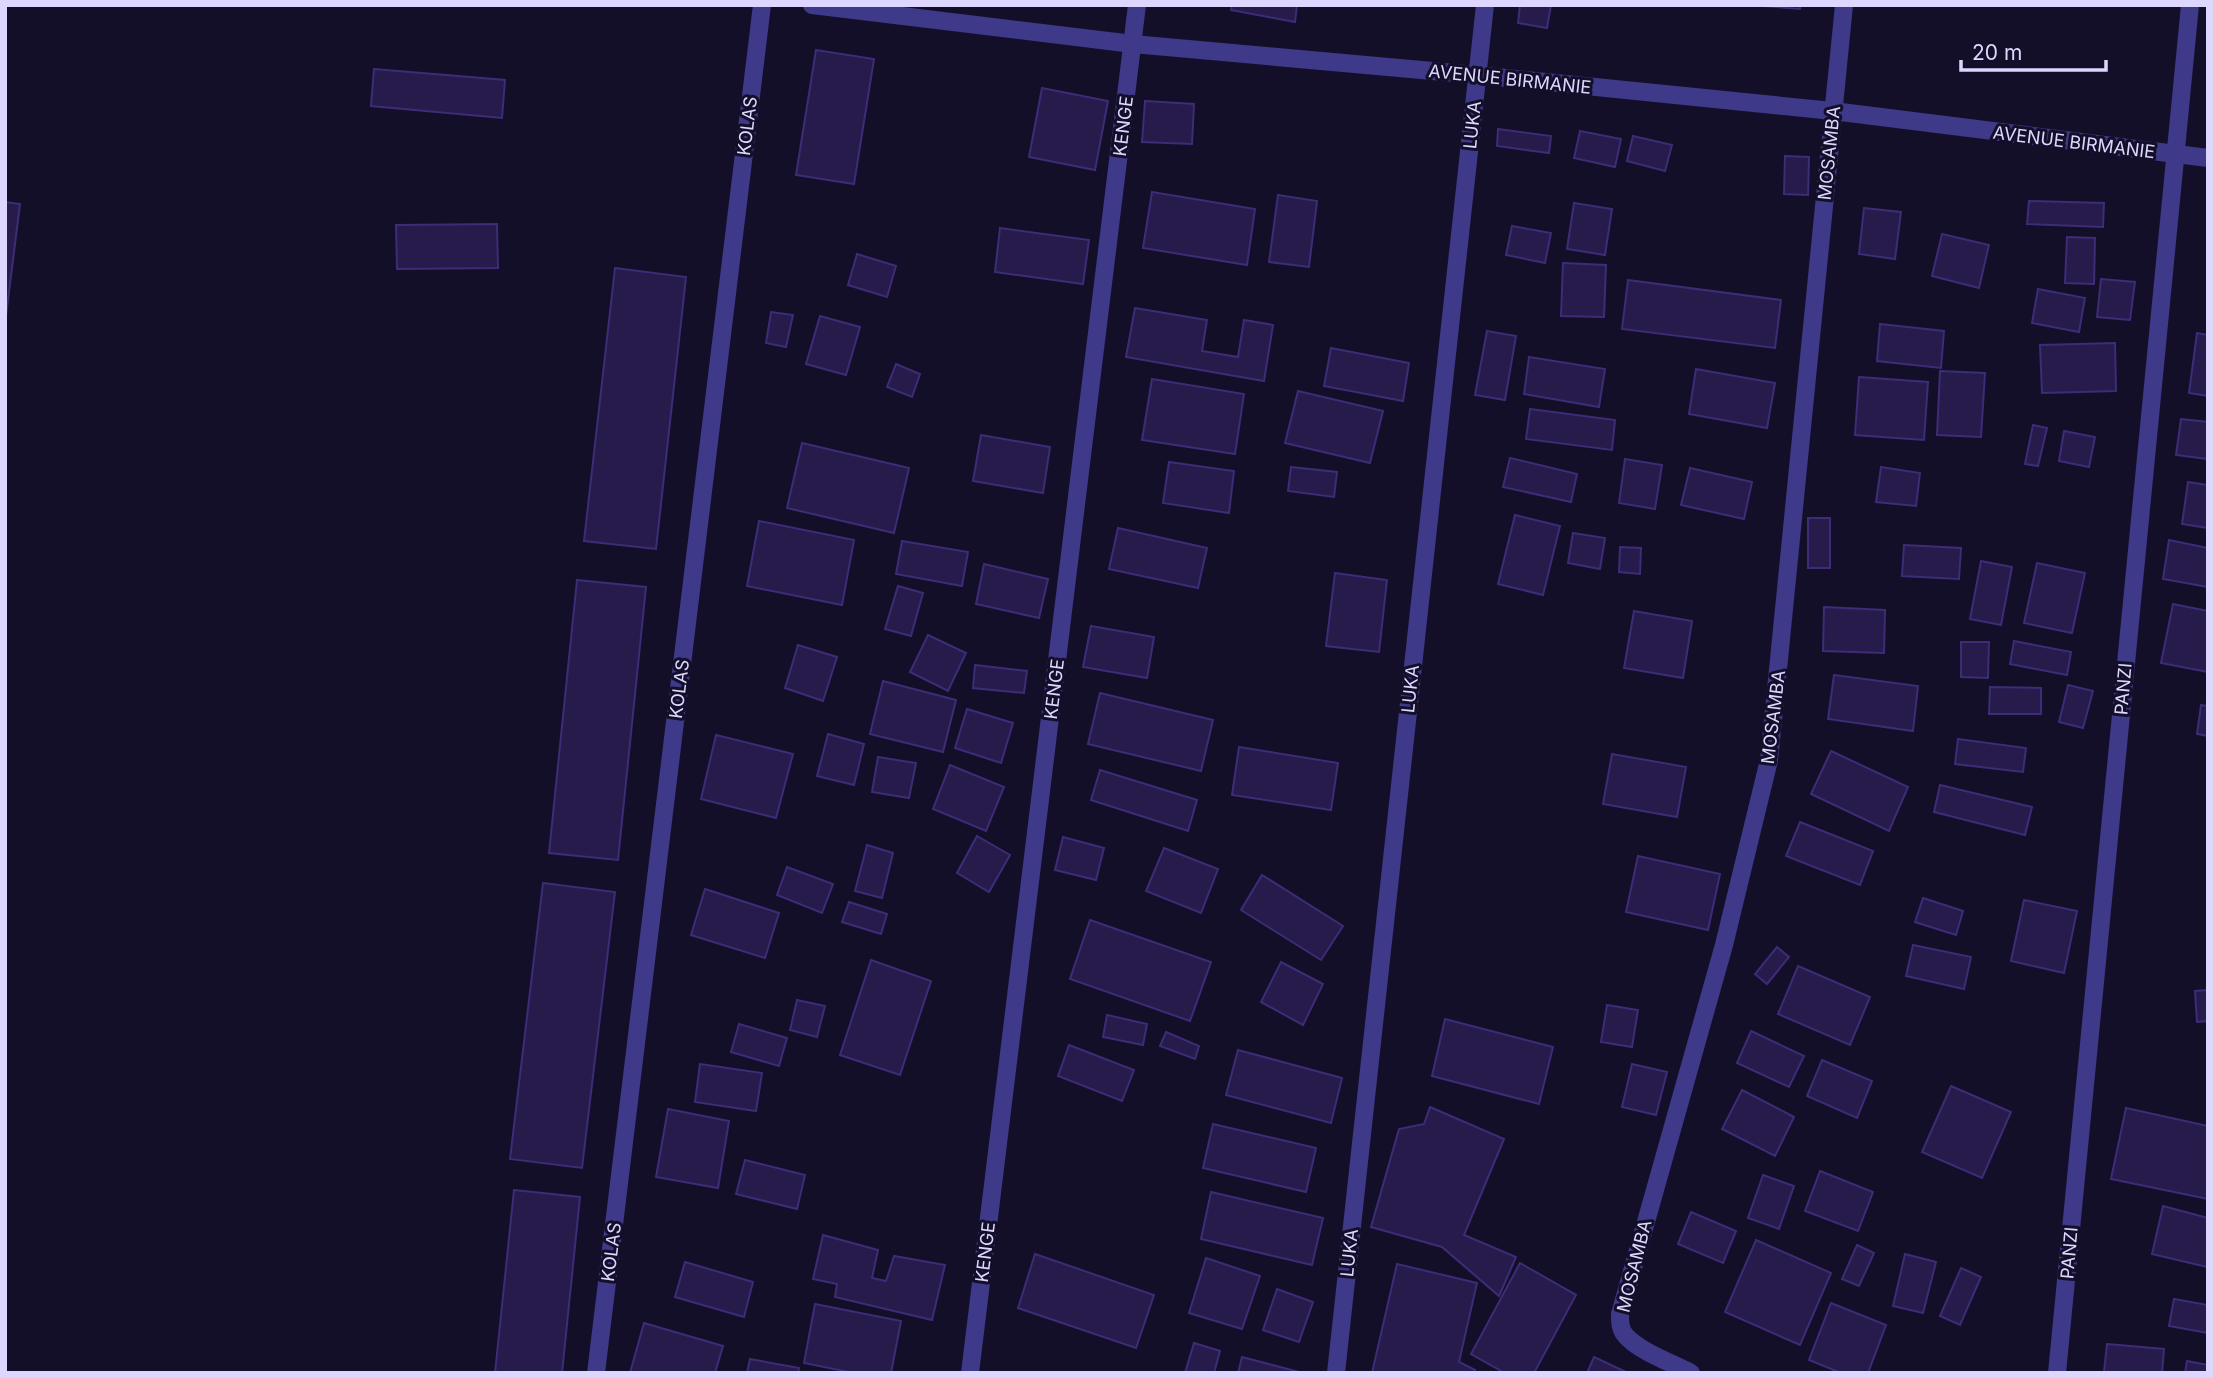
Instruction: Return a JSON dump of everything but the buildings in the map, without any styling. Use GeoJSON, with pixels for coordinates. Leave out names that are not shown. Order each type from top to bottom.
{"type":"FeatureCollection","features":[{"type":"Feature","properties":{"kind":"street","name":"KOLAS"},"geometry":{"type":"LineString","coordinates":[[596,1373],[762,5]]}},
{"type":"Feature","properties":{"kind":"street","name":"AVENUE BIRMANIE"},"geometry":{"type":"LineString","coordinates":[[812,5],[1133,44],[1833,111],[2208,158]]}},
{"type":"Feature","properties":{"kind":"street","name":"KENGE"},"geometry":{"type":"LineString","coordinates":[[970,1373],[1137,5]]}},
{"type":"Feature","properties":{"kind":"street","name":"LUKA"},"geometry":{"type":"LineString","coordinates":[[1336,1373],[1485,5]]}},
{"type":"Feature","properties":{"kind":"street","name":"MOSAMBA"},"geometry":{"type":"LineString","coordinates":[[1691,1373],[1624,1335],[1620,1327],[1620,1314],[1724,945],[1769,760],[1844,5]]}},
{"type":"Feature","properties":{"kind":"street","name":"PANZI"},"geometry":{"type":"LineString","coordinates":[[2057,1373],[2190,5]]}}]}
